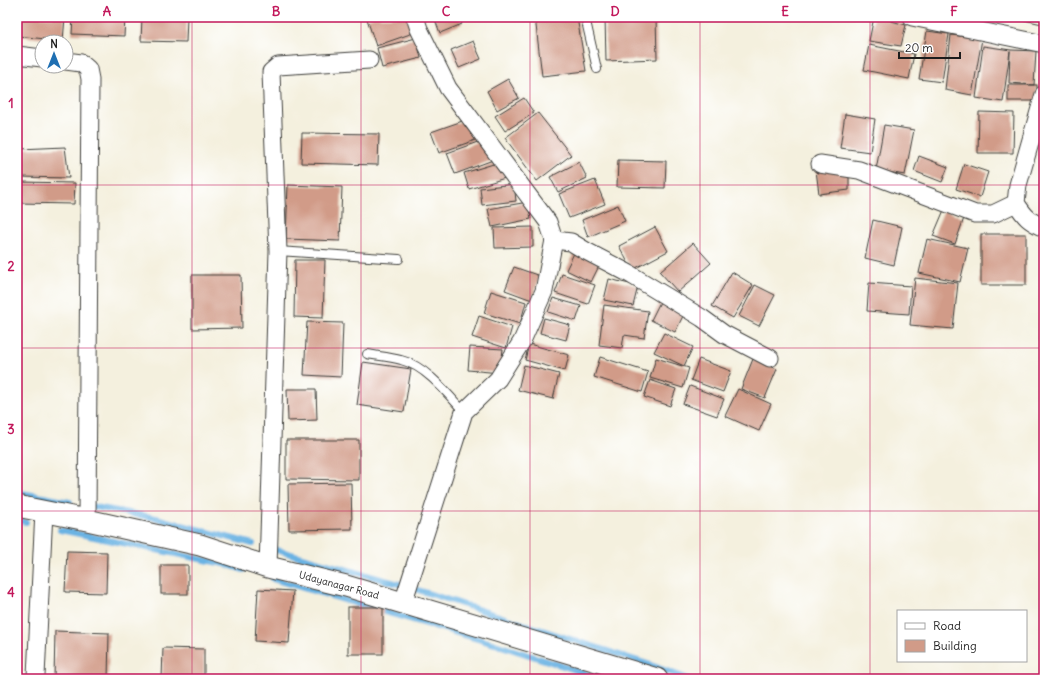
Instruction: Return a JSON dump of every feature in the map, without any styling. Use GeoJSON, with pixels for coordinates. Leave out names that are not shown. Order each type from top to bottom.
{"type":"FeatureCollection","features":[{"type":"Feature","properties":{"kind":"street"},"geometry":{"type":"LineString","coordinates":[[403,603],[464,412],[498,379],[522,341],[544,291],[554,240],[548,222],[448,88],[419,29],[415,17]]}},
{"type":"Feature","properties":{"kind":"street"},"geometry":{"type":"LineString","coordinates":[[912,17],[1044,44]]}},
{"type":"Feature","properties":{"kind":"street"},"geometry":{"type":"LineString","coordinates":[[17,55],[34,57]]}},
{"type":"Feature","properties":{"kind":"street"},"geometry":{"type":"LineString","coordinates":[[268,567],[278,251],[271,72],[278,66],[369,60]]}},
{"type":"Feature","properties":{"kind":"street"},"geometry":{"type":"LineString","coordinates":[[74,62],[81,63],[88,69],[90,79],[87,520]]}},
{"type":"Feature","properties":{"kind":"street"},"geometry":{"type":"LineString","coordinates":[[1044,94],[1018,185],[1016,203],[1022,213],[1031,222],[1044,228]]}},
{"type":"Feature","properties":{"kind":"street"},"geometry":{"type":"LineString","coordinates":[[820,164],[859,170],[975,214],[993,214],[1016,203]]}},
{"type":"Feature","properties":{"kind":"street"},"geometry":{"type":"LineString","coordinates":[[554,240],[571,242],[628,273],[702,318],[724,334],[770,358]]}},
{"type":"Feature","properties":{"kind":"street","name":"Udayanagar Road"},"geometry":{"type":"LineString","coordinates":[[17,506],[200,545],[268,567],[346,586],[657,679]]}},
{"type":"Feature","properties":{"kind":"street"},"geometry":{"type":"LineString","coordinates":[[36,676],[44,511]]}},
{"type":"Feature","properties":{"kind":"lane"},"geometry":{"type":"LineString","coordinates":[[585,17],[597,69]]}},
{"type":"Feature","properties":{"kind":"lane"},"geometry":{"type":"LineString","coordinates":[[278,251],[399,259]]}},
{"type":"Feature","properties":{"kind":"lane"},"geometry":{"type":"LineString","coordinates":[[367,354],[402,360],[416,366],[445,391],[464,412]]}},
{"type":"Feature","properties":{"kind":"building"},"geometry":{"type":"Polygon","coordinates":[[[19,17],[65,17],[64,34],[34,34],[34,38],[18,36],[19,17]]]}},
{"type":"Feature","properties":{"kind":"building"},"geometry":{"type":"Polygon","coordinates":[[[73,17],[125,17],[124,36],[72,34],[73,17]]]}},
{"type":"Feature","properties":{"kind":"building"},"geometry":{"type":"Polygon","coordinates":[[[142,17],[187,17],[186,42],[141,41],[142,17]]]}},
{"type":"Feature","properties":{"kind":"building"},"geometry":{"type":"Polygon","coordinates":[[[373,17],[408,17],[413,33],[376,46],[367,19],[373,17]]]}},
{"type":"Feature","properties":{"kind":"building"},"geometry":{"type":"Polygon","coordinates":[[[434,17],[459,17],[462,24],[440,33],[434,17]]]}},
{"type":"Feature","properties":{"kind":"building"},"geometry":{"type":"Polygon","coordinates":[[[535,17],[577,17],[586,71],[542,76],[535,17]]]}},
{"type":"Feature","properties":{"kind":"building"},"geometry":{"type":"Polygon","coordinates":[[[605,17],[656,17],[657,59],[606,61],[605,17]]]}},
{"type":"Feature","properties":{"kind":"building"},"geometry":{"type":"Polygon","coordinates":[[[874,17],[906,25],[901,46],[869,41],[874,17]]]}},
{"type":"Feature","properties":{"kind":"building"},"geometry":{"type":"Polygon","coordinates":[[[1011,17],[1044,17],[1042,24],[1011,17]]]}},
{"type":"Feature","properties":{"kind":"building"},"geometry":{"type":"Polygon","coordinates":[[[927,31],[949,34],[942,82],[919,79],[927,31]]]}},
{"type":"Feature","properties":{"kind":"building"},"geometry":{"type":"Polygon","coordinates":[[[951,35],[982,39],[972,95],[945,90],[951,35]]]}},
{"type":"Feature","properties":{"kind":"building"},"geometry":{"type":"Polygon","coordinates":[[[416,38],[421,58],[382,68],[377,48],[416,38]]]}},
{"type":"Feature","properties":{"kind":"building"},"geometry":{"type":"Polygon","coordinates":[[[473,41],[481,59],[459,68],[451,50],[473,41]]]}},
{"type":"Feature","properties":{"kind":"building"},"geometry":{"type":"Polygon","coordinates":[[[869,45],[914,54],[909,79],[864,70],[869,45]]]}},
{"type":"Feature","properties":{"kind":"building"},"geometry":{"type":"Polygon","coordinates":[[[983,46],[1011,50],[1036,51],[1034,85],[1009,83],[1010,51],[1003,102],[976,98],[983,46]]]}},
{"type":"Feature","properties":{"kind":"building"},"geometry":{"type":"Polygon","coordinates":[[[508,79],[519,98],[497,110],[487,91],[508,79]]]}},
{"type":"Feature","properties":{"kind":"building"},"geometry":{"type":"Polygon","coordinates":[[[1008,85],[1037,85],[1037,101],[1008,101],[1008,85]]]}},
{"type":"Feature","properties":{"kind":"building"},"geometry":{"type":"Polygon","coordinates":[[[524,98],[534,113],[505,131],[495,116],[524,98]]]}},
{"type":"Feature","properties":{"kind":"building"},"geometry":{"type":"Polygon","coordinates":[[[979,112],[1014,113],[1013,153],[978,153],[979,112]]]}},
{"type":"Feature","properties":{"kind":"building"},"geometry":{"type":"Polygon","coordinates":[[[538,113],[571,155],[537,181],[505,138],[538,113]]]}},
{"type":"Feature","properties":{"kind":"building"},"geometry":{"type":"Polygon","coordinates":[[[845,114],[875,119],[870,152],[840,148],[845,114]]]}},
{"type":"Feature","properties":{"kind":"building"},"geometry":{"type":"Polygon","coordinates":[[[471,118],[478,139],[439,153],[431,132],[471,118]]]}},
{"type":"Feature","properties":{"kind":"building"},"geometry":{"type":"Polygon","coordinates":[[[884,125],[914,130],[905,175],[876,170],[884,125]]]}},
{"type":"Feature","properties":{"kind":"building"},"geometry":{"type":"Polygon","coordinates":[[[302,133],[379,134],[378,165],[301,163],[302,133]]]}},
{"type":"Feature","properties":{"kind":"building"},"geometry":{"type":"Polygon","coordinates":[[[486,139],[493,160],[455,174],[447,153],[486,139]]]}},
{"type":"Feature","properties":{"kind":"building"},"geometry":{"type":"Polygon","coordinates":[[[65,147],[69,178],[20,177],[20,149],[65,147]]]}},
{"type":"Feature","properties":{"kind":"building"},"geometry":{"type":"Polygon","coordinates":[[[919,156],[948,167],[942,182],[914,171],[919,156]]]}},
{"type":"Feature","properties":{"kind":"building"},"geometry":{"type":"Polygon","coordinates":[[[618,160],[666,161],[665,188],[617,187],[618,160]]]}},
{"type":"Feature","properties":{"kind":"building"},"geometry":{"type":"Polygon","coordinates":[[[500,162],[505,178],[469,189],[464,173],[500,162]]]}},
{"type":"Feature","properties":{"kind":"building"},"geometry":{"type":"Polygon","coordinates":[[[579,162],[587,178],[558,192],[550,177],[579,162]]]}},
{"type":"Feature","properties":{"kind":"building"},"geometry":{"type":"Polygon","coordinates":[[[964,164],[988,172],[980,197],[956,189],[964,164]]]}},
{"type":"Feature","properties":{"kind":"building"},"geometry":{"type":"Polygon","coordinates":[[[816,170],[849,170],[849,190],[819,194],[816,170]]]}},
{"type":"Feature","properties":{"kind":"building"},"geometry":{"type":"Polygon","coordinates":[[[595,180],[605,204],[569,218],[559,194],[595,180]]]}},
{"type":"Feature","properties":{"kind":"building"},"geometry":{"type":"Polygon","coordinates":[[[19,182],[75,183],[74,204],[19,203],[19,182]]]}},
{"type":"Feature","properties":{"kind":"building"},"geometry":{"type":"Polygon","coordinates":[[[514,184],[516,201],[482,205],[480,188],[514,184]]]}},
{"type":"Feature","properties":{"kind":"building"},"geometry":{"type":"Polygon","coordinates":[[[288,185],[342,187],[340,241],[286,239],[288,185]]]}},
{"type":"Feature","properties":{"kind":"building"},"geometry":{"type":"Polygon","coordinates":[[[528,202],[531,219],[492,227],[488,209],[528,202]]]}},
{"type":"Feature","properties":{"kind":"building"},"geometry":{"type":"Polygon","coordinates":[[[618,205],[625,221],[588,237],[582,220],[618,205]]]}},
{"type":"Feature","properties":{"kind":"building"},"geometry":{"type":"Polygon","coordinates":[[[944,210],[964,218],[955,244],[933,236],[944,210]]]}},
{"type":"Feature","properties":{"kind":"building"},"geometry":{"type":"Polygon","coordinates":[[[873,220],[902,227],[894,265],[865,258],[873,220]]]}},
{"type":"Feature","properties":{"kind":"building"},"geometry":{"type":"Polygon","coordinates":[[[533,227],[533,247],[495,248],[494,228],[533,227]]]}},
{"type":"Feature","properties":{"kind":"building"},"geometry":{"type":"Polygon","coordinates":[[[655,227],[668,251],[632,270],[619,246],[655,227]]]}},
{"type":"Feature","properties":{"kind":"building"},"geometry":{"type":"Polygon","coordinates":[[[981,234],[1026,234],[1026,285],[981,285],[981,234]]]}},
{"type":"Feature","properties":{"kind":"building"},"geometry":{"type":"Polygon","coordinates":[[[927,239],[968,248],[960,282],[919,273],[927,239]]]}},
{"type":"Feature","properties":{"kind":"building"},"geometry":{"type":"Polygon","coordinates":[[[693,243],[711,263],[678,292],[660,272],[693,243]]]}},
{"type":"Feature","properties":{"kind":"building"},"geometry":{"type":"Polygon","coordinates":[[[575,251],[600,264],[591,282],[566,270],[575,251]]]}},
{"type":"Feature","properties":{"kind":"building"},"geometry":{"type":"Polygon","coordinates":[[[295,260],[325,260],[323,318],[294,317],[295,260]]]}},
{"type":"Feature","properties":{"kind":"building"},"geometry":{"type":"Polygon","coordinates":[[[514,267],[540,276],[532,300],[505,290],[514,267]]]}},
{"type":"Feature","properties":{"kind":"building"},"geometry":{"type":"Polygon","coordinates":[[[732,272],[753,285],[733,318],[712,306],[732,272]]]}},
{"type":"Feature","properties":{"kind":"building"},"geometry":{"type":"Polygon","coordinates":[[[562,274],[595,285],[588,304],[555,293],[562,274]]]}},
{"type":"Feature","properties":{"kind":"building"},"geometry":{"type":"Polygon","coordinates":[[[192,275],[241,275],[242,328],[192,329],[192,275]]]}},
{"type":"Feature","properties":{"kind":"building"},"geometry":{"type":"Polygon","coordinates":[[[915,278],[958,283],[953,329],[910,325],[915,278]]]}},
{"type":"Feature","properties":{"kind":"building"},"geometry":{"type":"Polygon","coordinates":[[[609,279],[638,286],[633,306],[604,300],[609,279]]]}},
{"type":"Feature","properties":{"kind":"building"},"geometry":{"type":"Polygon","coordinates":[[[869,283],[911,286],[909,314],[867,311],[869,283]]]}},
{"type":"Feature","properties":{"kind":"building"},"geometry":{"type":"Polygon","coordinates":[[[1041,284],[1044,284],[1044,342],[1040,342],[1041,284]]]}},
{"type":"Feature","properties":{"kind":"building"},"geometry":{"type":"Polygon","coordinates":[[[755,285],[775,295],[759,326],[739,316],[755,285]]]}},
{"type":"Feature","properties":{"kind":"building"},"geometry":{"type":"Polygon","coordinates":[[[491,291],[526,302],[520,324],[484,313],[491,291]]]}},
{"type":"Feature","properties":{"kind":"building"},"geometry":{"type":"Polygon","coordinates":[[[553,298],[581,306],[576,321],[548,312],[553,298]]]}},
{"type":"Feature","properties":{"kind":"building"},"geometry":{"type":"Polygon","coordinates":[[[660,302],[684,314],[675,332],[651,320],[660,302]]]}},
{"type":"Feature","properties":{"kind":"building"},"geometry":{"type":"Polygon","coordinates":[[[604,305],[648,311],[644,338],[624,335],[622,348],[599,345],[604,305]]]}},
{"type":"Feature","properties":{"kind":"building"},"geometry":{"type":"Polygon","coordinates":[[[479,316],[512,327],[506,348],[472,337],[479,316]]]}},
{"type":"Feature","properties":{"kind":"building"},"geometry":{"type":"Polygon","coordinates":[[[544,318],[570,325],[566,340],[540,333],[544,318]]]}},
{"type":"Feature","properties":{"kind":"building"},"geometry":{"type":"Polygon","coordinates":[[[307,322],[343,323],[341,377],[304,375],[307,322]]]}},
{"type":"Feature","properties":{"kind":"building"},"geometry":{"type":"Polygon","coordinates":[[[664,333],[693,347],[684,366],[654,352],[664,333]]]}},
{"type":"Feature","properties":{"kind":"building"},"geometry":{"type":"Polygon","coordinates":[[[529,344],[569,355],[565,371],[525,360],[529,344]]]}},
{"type":"Feature","properties":{"kind":"building"},"geometry":{"type":"Polygon","coordinates":[[[470,347],[503,349],[500,373],[468,370],[470,347]]]}},
{"type":"Feature","properties":{"kind":"building"},"geometry":{"type":"Polygon","coordinates":[[[600,357],[648,372],[642,392],[594,377],[600,357]]]}},
{"type":"Feature","properties":{"kind":"building"},"geometry":{"type":"Polygon","coordinates":[[[656,358],[689,368],[683,388],[650,378],[656,358]]]}},
{"type":"Feature","properties":{"kind":"building"},"geometry":{"type":"Polygon","coordinates":[[[699,359],[731,371],[723,392],[691,380],[699,359]]]}},
{"type":"Feature","properties":{"kind":"building"},"geometry":{"type":"Polygon","coordinates":[[[753,359],[777,369],[765,398],[741,389],[753,359]]]}},
{"type":"Feature","properties":{"kind":"building"},"geometry":{"type":"Polygon","coordinates":[[[363,362],[411,369],[404,412],[357,405],[363,362]]]}},
{"type":"Feature","properties":{"kind":"building"},"geometry":{"type":"Polygon","coordinates":[[[524,365],[559,374],[553,399],[518,390],[524,365]]]}},
{"type":"Feature","properties":{"kind":"building"},"geometry":{"type":"Polygon","coordinates":[[[650,380],[676,389],[670,406],[644,397],[650,380]]]}},
{"type":"Feature","properties":{"kind":"building"},"geometry":{"type":"Polygon","coordinates":[[[690,386],[724,399],[717,416],[683,404],[690,386]]]}},
{"type":"Feature","properties":{"kind":"building"},"geometry":{"type":"Polygon","coordinates":[[[287,389],[316,389],[317,420],[288,421],[287,389]]]}},
{"type":"Feature","properties":{"kind":"building"},"geometry":{"type":"Polygon","coordinates":[[[738,389],[771,404],[759,431],[725,416],[738,389]]]}},
{"type":"Feature","properties":{"kind":"building"},"geometry":{"type":"Polygon","coordinates":[[[286,440],[359,440],[359,480],[286,479],[286,440]]]}},
{"type":"Feature","properties":{"kind":"building"},"geometry":{"type":"Polygon","coordinates":[[[351,483],[352,529],[289,530],[288,484],[351,483]]]}},
{"type":"Feature","properties":{"kind":"building"},"geometry":{"type":"Polygon","coordinates":[[[67,551],[107,552],[106,593],[65,592],[67,551]]]}},
{"type":"Feature","properties":{"kind":"building"},"geometry":{"type":"Polygon","coordinates":[[[161,565],[188,565],[188,594],[161,594],[161,565]]]}},
{"type":"Feature","properties":{"kind":"building"},"geometry":{"type":"Polygon","coordinates":[[[258,589],[293,591],[289,643],[255,641],[258,589]]]}},
{"type":"Feature","properties":{"kind":"building"},"geometry":{"type":"Polygon","coordinates":[[[348,607],[383,607],[383,654],[348,654],[348,607]]]}},
{"type":"Feature","properties":{"kind":"building"},"geometry":{"type":"Polygon","coordinates":[[[55,631],[109,633],[108,679],[54,679],[55,631]]]}},
{"type":"Feature","properties":{"kind":"building"},"geometry":{"type":"Polygon","coordinates":[[[163,648],[204,649],[204,679],[162,679],[163,648]]]}},
{"type":"Feature","properties":{"kind":"waterway"},"geometry":{"type":"LineString","coordinates":[[22,493],[70,502]]}},
{"type":"Feature","properties":{"kind":"waterway"},"geometry":{"type":"LineString","coordinates":[[90,506],[156,518],[253,544]]}},
{"type":"Feature","properties":{"kind":"waterway"},"geometry":{"type":"LineString","coordinates":[[17,520],[26,522]]}},
{"type":"Feature","properties":{"kind":"waterway"},"geometry":{"type":"LineString","coordinates":[[60,530],[224,564],[243,570]]}},
{"type":"Feature","properties":{"kind":"waterway"},"geometry":{"type":"LineString","coordinates":[[273,549],[406,586]]}},
{"type":"Feature","properties":{"kind":"waterway"},"geometry":{"type":"LineString","coordinates":[[273,579],[495,644],[603,679]]}},
{"type":"Feature","properties":{"kind":"waterway"},"geometry":{"type":"LineString","coordinates":[[412,588],[648,664],[689,679]]}}]}
